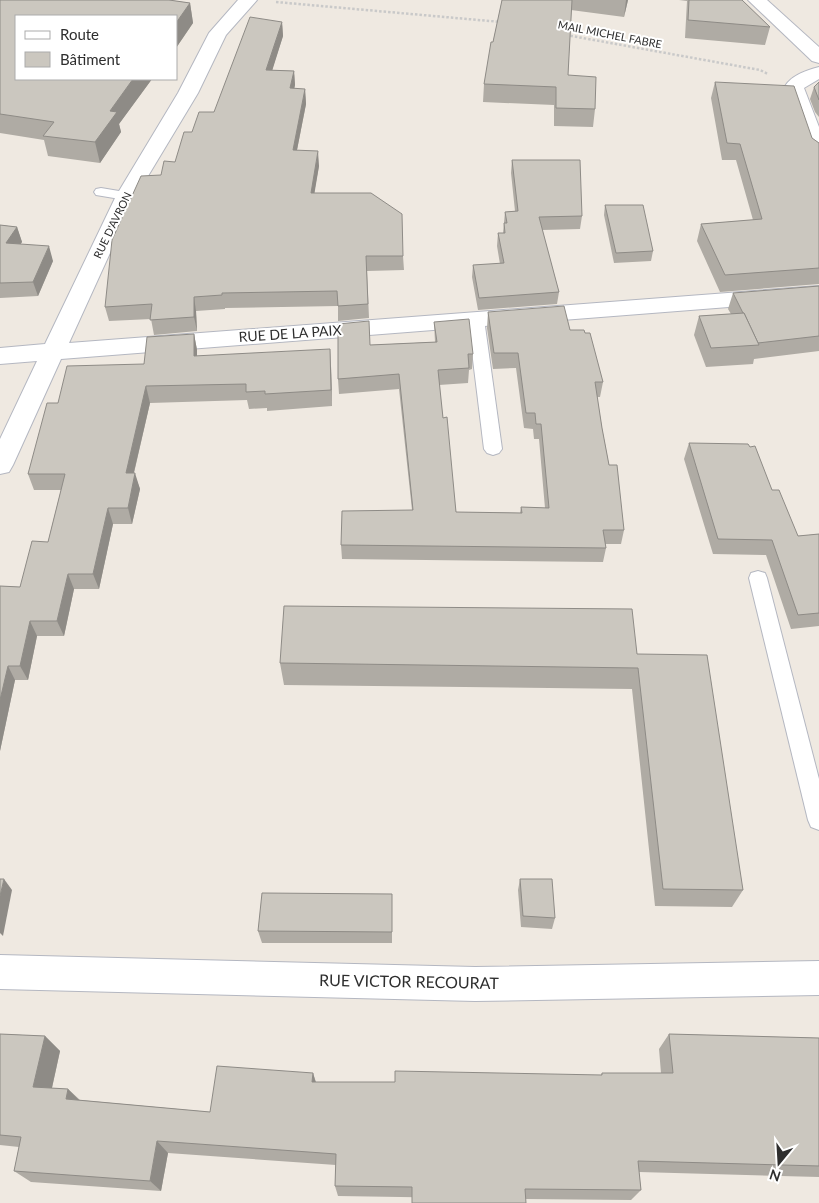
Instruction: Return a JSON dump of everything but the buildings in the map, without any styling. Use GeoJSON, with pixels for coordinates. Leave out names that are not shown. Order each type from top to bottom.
{"type":"FeatureCollection","features":[{"type":"Feature","properties":{"kind":"street","name":"RUE D'AVRON"},"geometry":{"type":"LineString","coordinates":[[0,465],[126,196],[188,93],[218,32],[248,0]]}},
{"type":"Feature","properties":{"kind":"street"},"geometry":{"type":"LineString","coordinates":[[757,0],[819,57]]}},
{"type":"Feature","properties":{"kind":"street"},"geometry":{"type":"LineString","coordinates":[[819,73],[811,75],[794,86],[819,154]]}},
{"type":"Feature","properties":{"kind":"street","name":"RUE DE LA PAIX"},"geometry":{"type":"LineString","coordinates":[[0,356],[819,293]]}},
{"type":"Feature","properties":{"kind":"street","name":"RUE VICTOR RECOURAT"},"geometry":{"type":"LineString","coordinates":[[0,972],[475,984],[819,978]]}},
{"type":"Feature","properties":{"kind":"lane"},"geometry":{"type":"LineString","coordinates":[[102,192],[126,196]]}},
{"type":"Feature","properties":{"kind":"lane"},"geometry":{"type":"LineString","coordinates":[[476,319],[493,449]]}},
{"type":"Feature","properties":{"kind":"lane"},"geometry":{"type":"LineString","coordinates":[[758,578],[819,820]]}},
{"type":"Feature","properties":{"kind":"path"},"geometry":{"type":"LineString","coordinates":[[270,0],[504,22]]}},
{"type":"Feature","properties":{"kind":"path","name":"MAIL MICHEL FABRE"},"geometry":{"type":"LineString","coordinates":[[561,34],[760,70],[794,86]]}}]}
